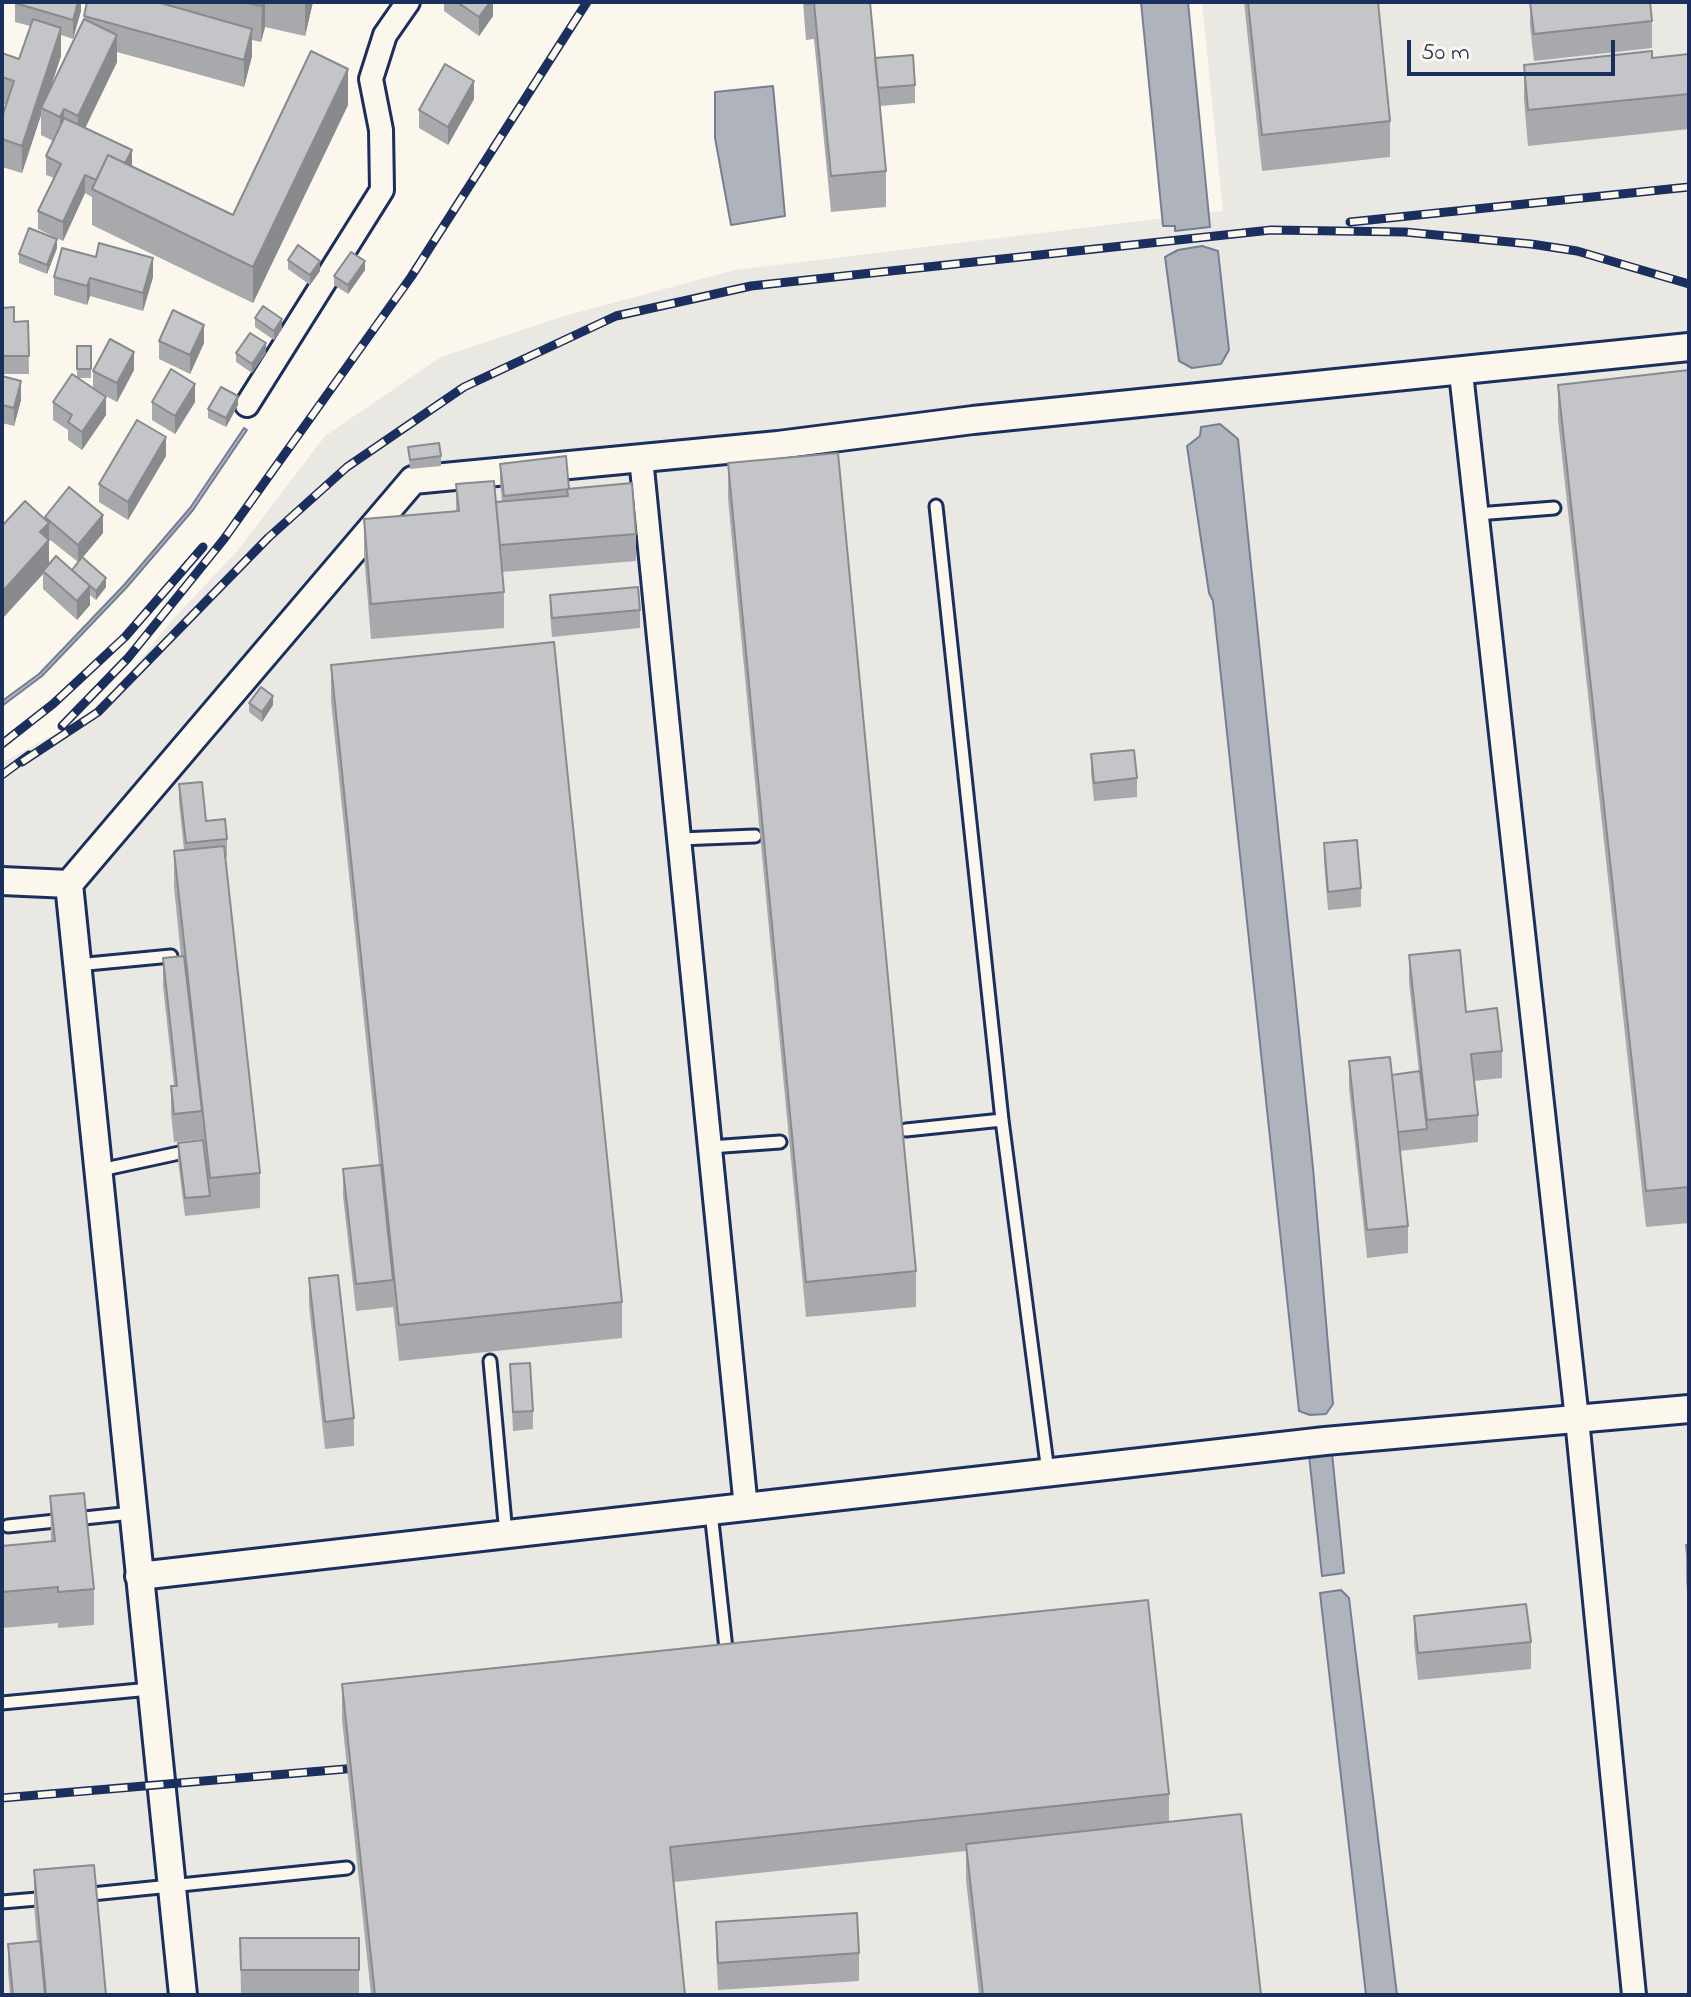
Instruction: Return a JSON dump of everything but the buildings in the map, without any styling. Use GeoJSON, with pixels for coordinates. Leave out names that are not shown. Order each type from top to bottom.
{"type":"FeatureCollection","features":[{"type":"Feature","properties":{"kind":"street"},"geometry":{"type":"LineString","coordinates":[[247,405],[382,190],[381,130],[371,79],[385,35],[408,2]]}},
{"type":"Feature","properties":{"kind":"street"},"geometry":{"type":"LineString","coordinates":[[183,1995],[96,1171],[69,884],[413,480],[1689,347]]}},
{"type":"Feature","properties":{"kind":"street"},"geometry":{"type":"LineString","coordinates":[[1461,373],[1577,1419],[1634,1995]]}},
{"type":"Feature","properties":{"kind":"street"},"geometry":{"type":"LineString","coordinates":[[641,458],[746,1508]]}},
{"type":"Feature","properties":{"kind":"street"},"geometry":{"type":"LineString","coordinates":[[2,881],[69,884]]}},
{"type":"Feature","properties":{"kind":"street"},"geometry":{"type":"LineString","coordinates":[[139,1576],[1325,1441],[1689,1409]]}},
{"type":"Feature","properties":{"kind":"lane"},"geometry":{"type":"LineString","coordinates":[[936,506],[1002,1120],[1048,1473]]}},
{"type":"Feature","properties":{"kind":"lane"},"geometry":{"type":"LineString","coordinates":[[1477,514],[1554,508]]}},
{"type":"Feature","properties":{"kind":"lane"},"geometry":{"type":"LineString","coordinates":[[679,839],[755,836]]}},
{"type":"Feature","properties":{"kind":"lane"},"geometry":{"type":"LineString","coordinates":[[76,965],[171,956]]}},
{"type":"Feature","properties":{"kind":"lane"},"geometry":{"type":"LineString","coordinates":[[906,1130],[1002,1120]]}},
{"type":"Feature","properties":{"kind":"lane"},"geometry":{"type":"LineString","coordinates":[[710,1147],[780,1142]]}},
{"type":"Feature","properties":{"kind":"lane"},"geometry":{"type":"LineString","coordinates":[[96,1171],[193,1150]]}},
{"type":"Feature","properties":{"kind":"lane"},"geometry":{"type":"LineString","coordinates":[[490,1361],[506,1535]]}},
{"type":"Feature","properties":{"kind":"lane"},"geometry":{"type":"LineString","coordinates":[[711,1512],[728,1671]]}},
{"type":"Feature","properties":{"kind":"lane"},"geometry":{"type":"LineString","coordinates":[[8,1526],[132,1513]]}},
{"type":"Feature","properties":{"kind":"lane"},"geometry":{"type":"LineString","coordinates":[[2,1703],[150,1689]]}},
{"type":"Feature","properties":{"kind":"lane"},"geometry":{"type":"LineString","coordinates":[[2,1902],[171,1888],[347,1868]]}},
{"type":"Feature","properties":{"kind":"shaded area"},"geometry":{"type":"Polygon","coordinates":[[[1141,2],[1188,2],[1210,227],[1175,231],[1175,226],[1163,226],[1141,2]]]}},
{"type":"Feature","properties":{"kind":"shaded area"},"geometry":{"type":"Polygon","coordinates":[[[1202,2],[1689,2],[1689,1995],[2,1995],[2,763],[101,708],[174,618],[238,550],[325,436],[441,357],[564,316],[735,270],[1223,211],[1202,2]]]}},
{"type":"Feature","properties":{"kind":"shaded area"},"geometry":{"type":"Polygon","coordinates":[[[773,86],[785,216],[731,225],[715,138],[715,92],[773,86]]]}},
{"type":"Feature","properties":{"kind":"shaded area"},"geometry":{"type":"Polygon","coordinates":[[[1202,246],[1218,251],[1229,350],[1221,364],[1192,368],[1179,361],[1165,257],[1178,250],[1202,246]]]}},
{"type":"Feature","properties":{"kind":"shaded area"},"geometry":{"type":"Polygon","coordinates":[[[1220,424],[1238,439],[1313,1168],[1333,1404],[1326,1414],[1310,1415],[1299,1411],[1213,601],[1209,593],[1187,446],[1200,436],[1201,427],[1220,424]]]}},
{"type":"Feature","properties":{"kind":"shaded area"},"geometry":{"type":"Polygon","coordinates":[[[244,428],[247,430],[193,510],[127,587],[42,676],[2,706],[2,701],[39,674],[124,585],[190,508],[244,428]]]}},
{"type":"Feature","properties":{"kind":"shaded area"},"geometry":{"type":"Polygon","coordinates":[[[1332,1453],[1344,1573],[1322,1576],[1309,1455],[1332,1453]]]}},
{"type":"Feature","properties":{"kind":"shaded area"},"geometry":{"type":"Polygon","coordinates":[[[1341,1590],[1349,1598],[1397,1995],[1366,1995],[1320,1593],[1341,1590]]]}},
{"type":"Feature","properties":{"kind":"railway"},"geometry":{"type":"LineString","coordinates":[[62,726],[128,658],[224,539],[411,277],[587,2]]}},
{"type":"Feature","properties":{"kind":"railway"},"geometry":{"type":"LineString","coordinates":[[1350,222],[1689,187]]}},
{"type":"Feature","properties":{"kind":"railway"},"geometry":{"type":"LineString","coordinates":[[22,762],[98,712],[268,538],[347,467],[464,387],[616,316],[751,286],[1271,230],[1405,232],[1531,244],[1577,251],[1689,284]]}},
{"type":"Feature","properties":{"kind":"railway"},"geometry":{"type":"LineString","coordinates":[[2,744],[53,704],[125,637],[203,547]]}},
{"type":"Feature","properties":{"kind":"railway"},"geometry":{"type":"LineString","coordinates":[[2,775],[29,755]]}},
{"type":"Feature","properties":{"kind":"railway"},"geometry":{"type":"LineString","coordinates":[[2,1798],[369,1767]]}}]}
